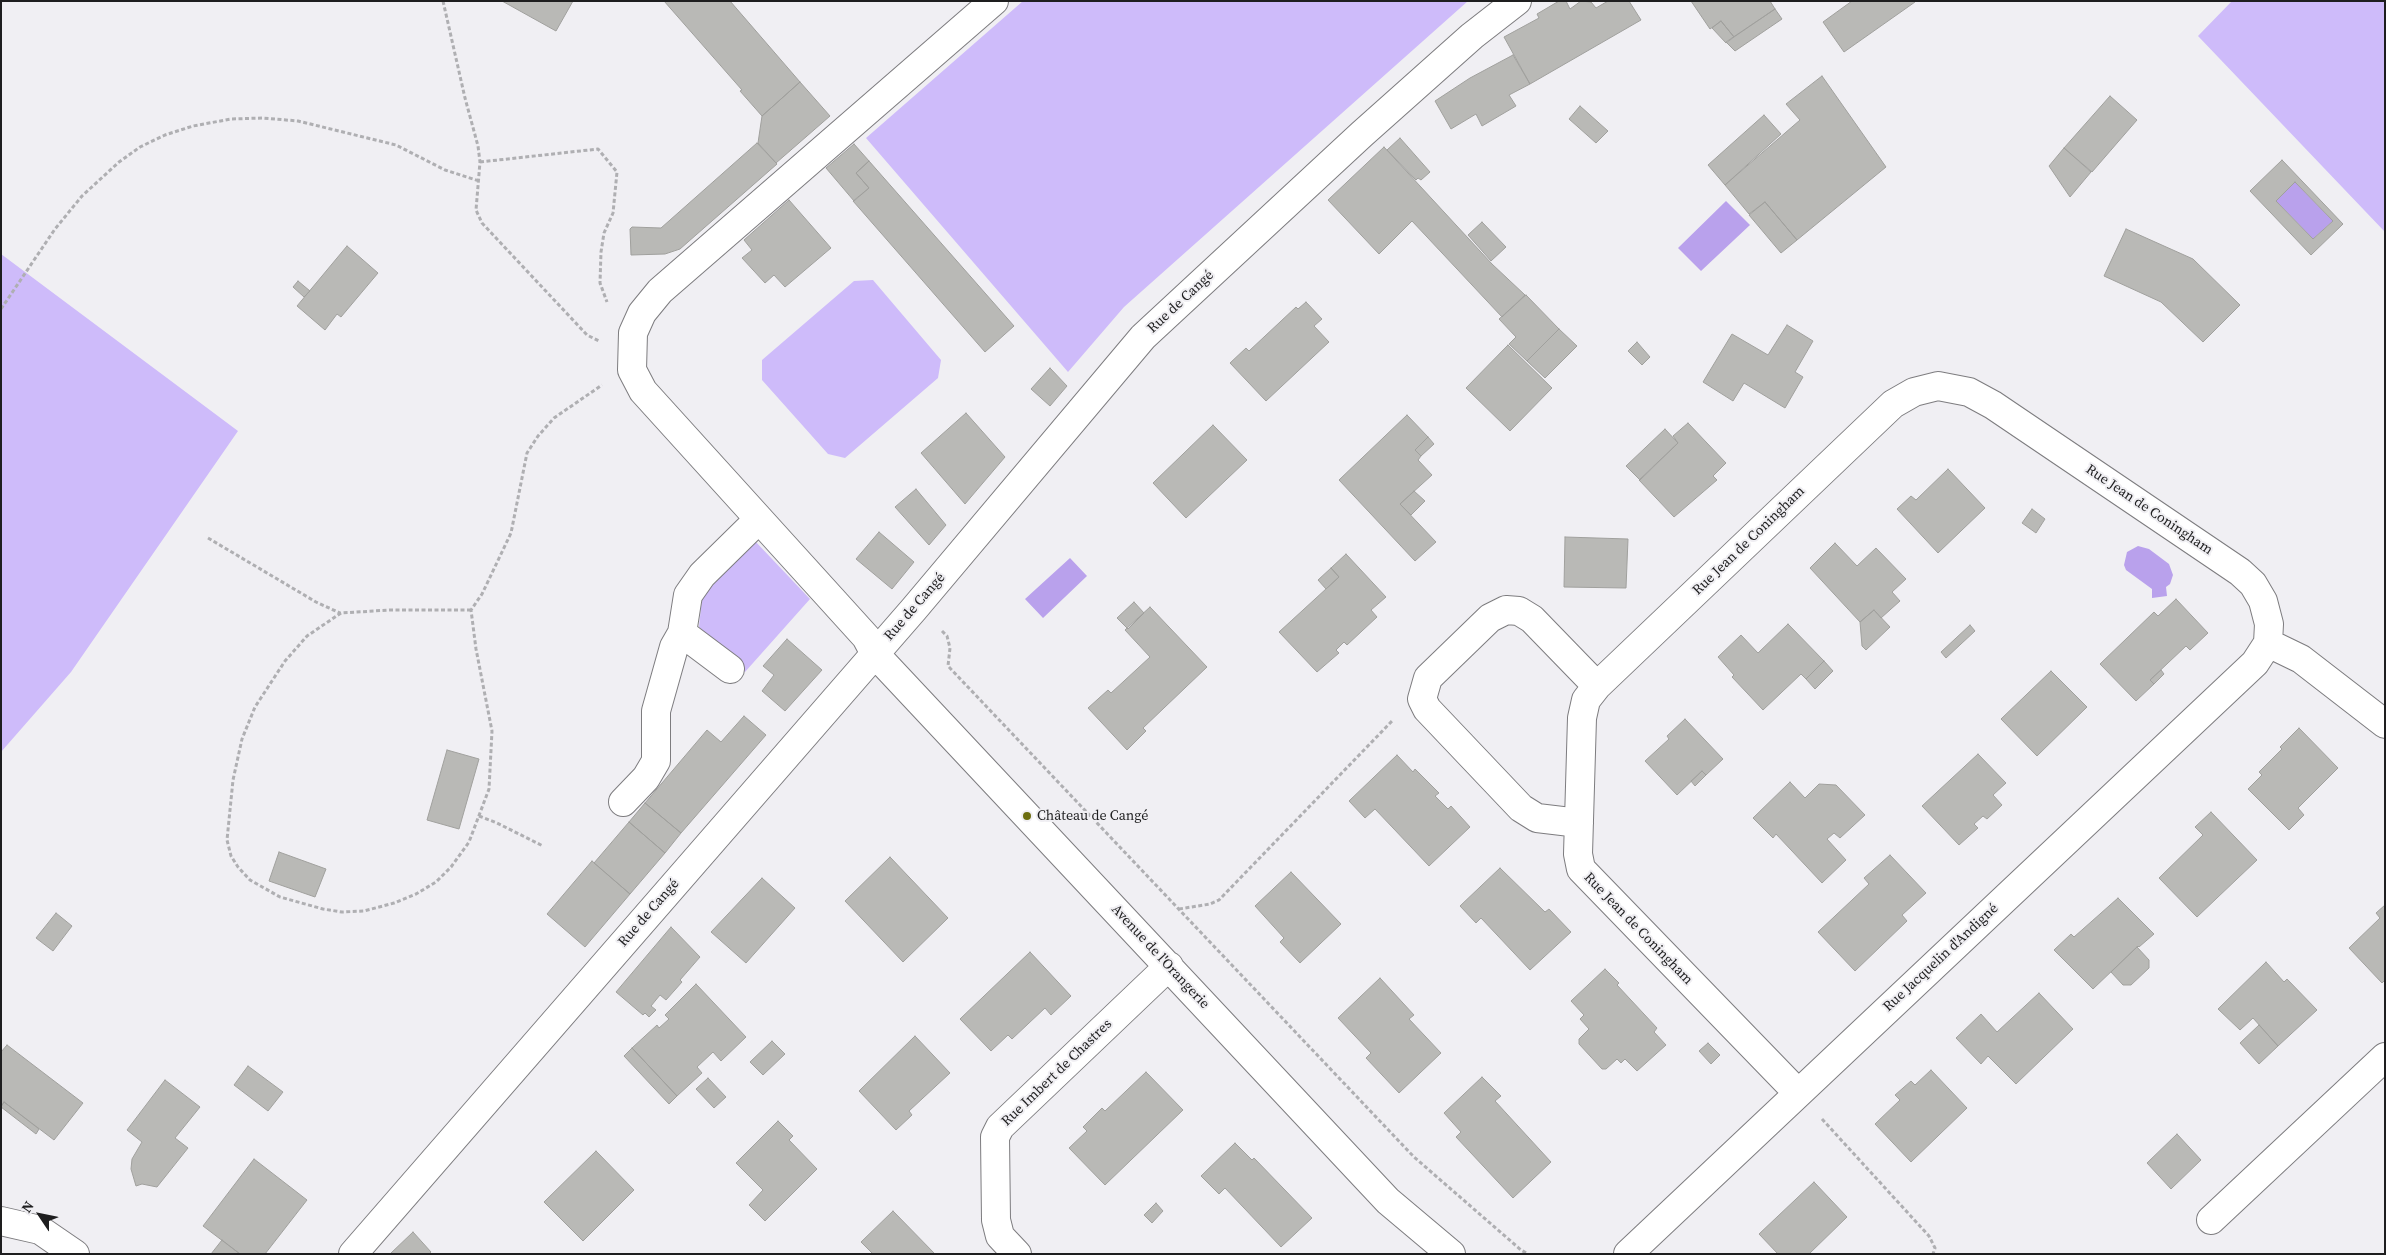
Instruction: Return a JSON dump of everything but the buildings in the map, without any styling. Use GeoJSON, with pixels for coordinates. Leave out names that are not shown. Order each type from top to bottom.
{"type":"FeatureCollection","features":[{"type":"Feature","properties":{"kind":"street"},"geometry":{"type":"LineString","coordinates":[[632,358],[633,333],[642,313],[660,291],[994,1]]}},
{"type":"Feature","properties":{"kind":"street","name":"Rue de Cangé"},"geometry":{"type":"LineString","coordinates":[[353,1254],[914,609],[1143,337],[1369,127],[1472,36],[1517,1]]}},
{"type":"Feature","properties":{"kind":"street","name":"Avenue de l'Orangerie"},"geometry":{"type":"LineString","coordinates":[[632,358],[643,391],[866,637],[875,654],[1170,966],[1388,1201],[1451,1254]]}},
{"type":"Feature","properties":{"kind":"street","name":"Rue Jean de Coningham"},"geometry":{"type":"LineString","coordinates":[[1798,1093],[1581,869],[1578,854],[1582,718],[1586,700],[1597,686],[1893,404],[1914,392],[1938,386],[1969,392],[1993,405],[2240,572],[2253,584],[2263,601],[2269,624],[2262,653]]}},
{"type":"Feature","properties":{"kind":"street"},"geometry":{"type":"LineString","coordinates":[[623,802],[646,778],[656,761],[656,711],[674,647],[682,633],[688,595],[702,575],[758,520]]}},
{"type":"Feature","properties":{"kind":"street"},"geometry":{"type":"LineString","coordinates":[[1579,823],[1537,818],[1521,808],[1427,709],[1422,699],[1428,678],[1490,618],[1506,610],[1519,611],[1532,620],[1597,686]]}},
{"type":"Feature","properties":{"kind":"street"},"geometry":{"type":"LineString","coordinates":[[682,633],[730,669]]}},
{"type":"Feature","properties":{"kind":"street"},"geometry":{"type":"LineString","coordinates":[[2262,653],[2301,659],[2385,724]]}},
{"type":"Feature","properties":{"kind":"street","name":"Rue Jacquelin d'Andigné"},"geometry":{"type":"LineString","coordinates":[[1628,1254],[2262,653]]}},
{"type":"Feature","properties":{"kind":"street","name":"Rue Imbert de Chastres"},"geometry":{"type":"LineString","coordinates":[[1017,1254],[1000,1236],[996,1220],[995,1137],[1000,1127],[1170,966]]}},
{"type":"Feature","properties":{"kind":"street"},"geometry":{"type":"LineString","coordinates":[[2211,1220],[2385,1057]]}},
{"type":"Feature","properties":{"kind":"street"},"geometry":{"type":"LineString","coordinates":[[1,1221],[40,1230],[75,1254]]}},
{"type":"Feature","properties":{"kind":"path"},"geometry":{"type":"LineString","coordinates":[[443,1],[464,98],[478,146],[480,162],[476,210],[489,230],[588,335],[632,358]]}},
{"type":"Feature","properties":{"kind":"path"},"geometry":{"type":"LineString","coordinates":[[1,309],[55,229],[82,196],[119,162],[140,147],[165,135],[193,126],[231,119],[262,118],[298,121],[396,145],[444,170],[479,181]]}},
{"type":"Feature","properties":{"kind":"path"},"geometry":{"type":"LineString","coordinates":[[480,162],[598,149],[617,172],[614,213],[604,234],[601,252],[600,283],[632,358]]}},
{"type":"Feature","properties":{"kind":"path"},"geometry":{"type":"LineString","coordinates":[[341,613],[307,636],[285,661],[255,707],[242,738],[233,780],[228,814],[227,840],[231,856],[250,880],[280,897],[323,909],[342,912],[364,911],[409,897],[436,882],[451,867],[469,842],[489,790],[492,731],[476,650],[471,610],[482,594],[511,533],[527,453],[538,436],[554,418],[632,358]]}},
{"type":"Feature","properties":{"kind":"path"},"geometry":{"type":"LineString","coordinates":[[208,538],[316,602],[341,613],[390,610],[471,610]]}},
{"type":"Feature","properties":{"kind":"path"},"geometry":{"type":"LineString","coordinates":[[914,609],[947,636],[950,648],[948,666],[1414,1157],[1528,1254]]}},
{"type":"Feature","properties":{"kind":"path"},"geometry":{"type":"LineString","coordinates":[[1179,909],[1210,904],[1219,900],[1405,709],[1422,699]]}},
{"type":"Feature","properties":{"kind":"path"},"geometry":{"type":"LineString","coordinates":[[479,816],[498,823],[543,846]]}},
{"type":"Feature","properties":{"kind":"path"},"geometry":{"type":"LineString","coordinates":[[1798,1093],[1929,1236],[1935,1248],[1932,1254]]}},
{"type":"Feature","properties":{"kind":"shaded area"},"geometry":{"type":"Polygon","coordinates":[[[1023,1],[1468,1],[1124,307],[1068,372],[866,138],[1023,1]]]}},
{"type":"Feature","properties":{"kind":"shaded area"},"geometry":{"type":"Polygon","coordinates":[[[2232,1],[2385,1],[2385,232],[2198,36],[2232,1]]]}},
{"type":"Feature","properties":{"kind":"shaded area"},"geometry":{"type":"Polygon","coordinates":[[[2295,182],[2333,221],[2313,239],[2276,201],[2295,182]]]}},
{"type":"Feature","properties":{"kind":"shaded area"},"geometry":{"type":"Polygon","coordinates":[[[1726,201],[1750,225],[1701,271],[1678,248],[1726,201]]]}},
{"type":"Feature","properties":{"kind":"shaded area"},"geometry":{"type":"Polygon","coordinates":[[[1,254],[238,431],[71,672],[1,752],[1,254]]]}},
{"type":"Feature","properties":{"kind":"shaded area"},"geometry":{"type":"Polygon","coordinates":[[[873,280],[941,360],[938,378],[845,458],[828,454],[762,380],[762,360],[854,281],[873,280]]]}},
{"type":"Feature","properties":{"kind":"shaded area"},"geometry":{"type":"Polygon","coordinates":[[[754,540],[810,599],[745,672],[699,627],[702,597],[754,540]]]}},
{"type":"Feature","properties":{"kind":"shaded area"},"geometry":{"type":"Polygon","coordinates":[[[2138,546],[2149,549],[2169,564],[2173,575],[2170,584],[2166,587],[2167,596],[2152,598],[2152,589],[2126,570],[2124,565],[2127,552],[2138,546]]]}},
{"type":"Feature","properties":{"kind":"shaded area"},"geometry":{"type":"Polygon","coordinates":[[[1070,558],[1087,576],[1043,618],[1025,599],[1070,558]]]}},
{"type":"Feature","properties":{"kind":"place","name":"Château de Cangé"},"geometry":{"type":"Point","coordinates":[1027,816]}}]}
